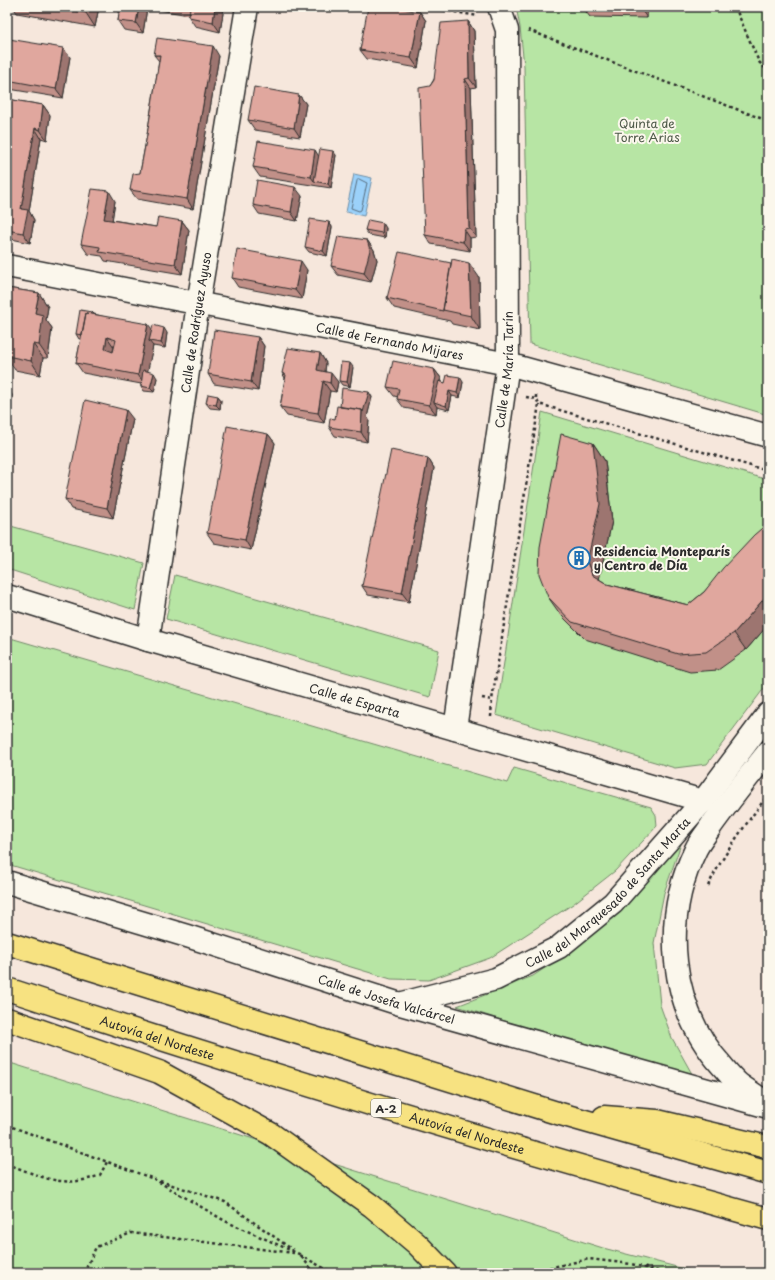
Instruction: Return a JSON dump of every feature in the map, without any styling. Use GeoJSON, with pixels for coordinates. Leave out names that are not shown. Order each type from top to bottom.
{"type":"FeatureCollection","features":[{"type":"Feature","properties":{"kind":"highway"},"geometry":{"type":"LineString","coordinates":[[7,943],[557,1113],[768,1173]]}},
{"type":"Feature","properties":{"kind":"highway","name":"Autovía del Nordeste"},"geometry":{"type":"LineString","coordinates":[[7,989],[182,1047],[664,1191],[768,1219]]}},
{"type":"Feature","properties":{"kind":"highway"},"geometry":{"type":"LineString","coordinates":[[7,1019],[159,1072],[271,1134],[372,1206],[417,1244],[445,1273]]}},
{"type":"Feature","properties":{"kind":"highway"},"geometry":{"type":"LineString","coordinates":[[557,1113],[657,1121],[768,1147]]}},
{"type":"Feature","properties":{"kind":"street","name":"Calle de Rodríguez Ayuso"},"geometry":{"type":"LineString","coordinates":[[148,640],[198,304],[247,7]]}},
{"type":"Feature","properties":{"kind":"street","name":"Calle de María Tarín"},"geometry":{"type":"LineString","coordinates":[[455,729],[508,364],[507,30],[499,7]]}},
{"type":"Feature","properties":{"kind":"street","name":"Calle de Fernando Mijares"},"geometry":{"type":"LineString","coordinates":[[7,266],[508,364],[768,436]]}},
{"type":"Feature","properties":{"kind":"street","name":"Calle de Esparta"},"geometry":{"type":"LineString","coordinates":[[7,596],[148,640],[703,801]]}},
{"type":"Feature","properties":{"kind":"street","name":"Calle del Marquesado de Santa Marta"},"geometry":{"type":"LineString","coordinates":[[400,1004],[449,993],[496,980],[559,947],[613,903],[703,801],[768,714]]}},
{"type":"Feature","properties":{"kind":"street","name":"Calle del Marquesado de Santa Marta"},"geometry":{"type":"LineString","coordinates":[[768,752],[723,808],[696,848],[684,875],[678,902],[674,936],[676,970],[684,1003],[699,1035],[715,1058],[739,1084],[768,1106]]}},
{"type":"Feature","properties":{"kind":"street","name":"Calle de Josefa Valcárcel"},"geometry":{"type":"LineString","coordinates":[[7,882],[187,936],[400,1004],[768,1106]]}},
{"type":"Feature","properties":{"kind":"path"},"geometry":{"type":"LineString","coordinates":[[735,7],[759,62],[768,71]]}},
{"type":"Feature","properties":{"kind":"path"},"geometry":{"type":"LineString","coordinates":[[507,30],[520,27],[768,121]]}},
{"type":"Feature","properties":{"kind":"path"},"geometry":{"type":"LineString","coordinates":[[536,399],[539,404],[768,471]]}},
{"type":"Feature","properties":{"kind":"path"},"geometry":{"type":"LineString","coordinates":[[706,888],[716,868],[738,834],[768,795]]}},
{"type":"Feature","properties":{"kind":"path"},"geometry":{"type":"LineString","coordinates":[[7,1125],[154,1179],[225,1202],[299,1254],[314,1273]]}},
{"type":"Feature","properties":{"kind":"path"},"geometry":{"type":"LineString","coordinates":[[7,1164],[35,1175],[70,1183],[90,1179],[100,1175],[107,1162]]}},
{"type":"Feature","properties":{"kind":"path"},"geometry":{"type":"LineString","coordinates":[[154,1179],[225,1221],[299,1254],[333,1273]]}},
{"type":"Feature","properties":{"kind":"path"},"geometry":{"type":"LineString","coordinates":[[84,1273],[96,1248],[131,1233],[299,1254]]}},
{"type":"Feature","properties":{"kind":"path"},"geometry":{"type":"LineString","coordinates":[[526,1273],[589,1259],[631,1264],[665,1273]]}},
{"type":"Feature","properties":{"kind":"green space","name":"Quinta de Torre Arias"},"geometry":{"type":"Polygon","coordinates":[[[516,7],[768,7],[768,415],[530,344],[524,66],[520,27],[516,7]]]}},
{"type":"Feature","properties":{"kind":"green space"},"geometry":{"type":"Polygon","coordinates":[[[542,412],[768,480],[768,683],[707,764],[675,768],[496,715],[542,412]]]}},
{"type":"Feature","properties":{"kind":"green space"},"geometry":{"type":"Polygon","coordinates":[[[7,525],[144,563],[135,610],[7,569],[7,525]]]}},
{"type":"Feature","properties":{"kind":"green space"},"geometry":{"type":"Polygon","coordinates":[[[175,575],[439,650],[430,697],[166,619],[175,575]]]}},
{"type":"Feature","properties":{"kind":"green space"},"geometry":{"type":"Polygon","coordinates":[[[7,637],[507,783],[514,768],[651,807],[656,815],[657,826],[615,871],[573,904],[490,958],[429,980],[391,979],[7,864],[7,637]]]}},
{"type":"Feature","properties":{"kind":"green space"},"geometry":{"type":"Polygon","coordinates":[[[682,841],[664,893],[654,943],[660,1005],[672,1038],[696,1081],[457,1006],[533,976],[579,945],[682,841]]]}},
{"type":"Feature","properties":{"kind":"green space"},"geometry":{"type":"Polygon","coordinates":[[[7,1062],[603,1248],[700,1273],[7,1273],[7,1062]]]}},
{"type":"Feature","properties":{"kind":"water"},"geometry":{"type":"Polygon","coordinates":[[[354,174],[372,178],[364,216],[346,212],[354,174]]]}},
{"type":"Feature","properties":{"kind":"building"},"geometry":{"type":"Polygon","coordinates":[[[49,7],[87,7],[86,13],[49,7]]]}},
{"type":"Feature","properties":{"kind":"building"},"geometry":{"type":"Polygon","coordinates":[[[120,7],[139,7],[136,23],[118,21],[120,7]]]}},
{"type":"Feature","properties":{"kind":"building"},"geometry":{"type":"Polygon","coordinates":[[[190,7],[215,7],[213,22],[189,17],[190,7]]]}},
{"type":"Feature","properties":{"kind":"building"},"geometry":{"type":"Polygon","coordinates":[[[368,7],[391,7],[420,12],[411,58],[360,50],[368,7]]]}},
{"type":"Feature","properties":{"kind":"building"},"geometry":{"type":"Polygon","coordinates":[[[640,7],[640,8],[583,8],[640,7]]]}},
{"type":"Feature","properties":{"kind":"building"},"geometry":{"type":"Polygon","coordinates":[[[468,21],[469,78],[465,79],[469,228],[464,229],[463,242],[425,235],[419,88],[430,86],[434,80],[441,23],[468,21]]]}},
{"type":"Feature","properties":{"kind":"building"},"geometry":{"type":"Polygon","coordinates":[[[157,38],[213,46],[187,199],[130,190],[133,174],[140,173],[147,135],[160,55],[154,55],[157,38]]]}},
{"type":"Feature","properties":{"kind":"building"},"geometry":{"type":"Polygon","coordinates":[[[9,39],[63,48],[56,89],[7,80],[7,52],[9,39]]]}},
{"type":"Feature","properties":{"kind":"building"},"geometry":{"type":"Polygon","coordinates":[[[254,87],[299,95],[294,128],[248,120],[254,87]]]}},
{"type":"Feature","properties":{"kind":"building"},"geometry":{"type":"Polygon","coordinates":[[[7,99],[43,105],[40,130],[35,128],[21,209],[28,210],[23,233],[7,230],[7,99]]]}},
{"type":"Feature","properties":{"kind":"building"},"geometry":{"type":"Polygon","coordinates":[[[258,141],[315,150],[311,177],[253,167],[258,141]]]}},
{"type":"Feature","properties":{"kind":"building"},"geometry":{"type":"Polygon","coordinates":[[[320,149],[333,151],[328,184],[314,181],[320,149]]]}},
{"type":"Feature","properties":{"kind":"building"},"geometry":{"type":"Polygon","coordinates":[[[257,180],[295,187],[291,212],[253,205],[257,180]]]}},
{"type":"Feature","properties":{"kind":"building"},"geometry":{"type":"Polygon","coordinates":[[[92,189],[109,191],[104,219],[156,227],[158,217],[182,221],[175,264],[99,252],[100,247],[81,244],[92,189]]]}},
{"type":"Feature","properties":{"kind":"building"},"geometry":{"type":"Polygon","coordinates":[[[310,219],[329,222],[323,251],[305,247],[310,219]]]}},
{"type":"Feature","properties":{"kind":"building"},"geometry":{"type":"Polygon","coordinates":[[[368,220],[383,223],[382,233],[365,230],[368,220]]]}},
{"type":"Feature","properties":{"kind":"building"},"geometry":{"type":"Polygon","coordinates":[[[338,236],[367,240],[370,250],[364,273],[331,266],[338,236]]]}},
{"type":"Feature","properties":{"kind":"building"},"geometry":{"type":"Polygon","coordinates":[[[237,249],[301,261],[295,290],[232,278],[237,249]]]}},
{"type":"Feature","properties":{"kind":"building"},"geometry":{"type":"Polygon","coordinates":[[[399,252],[451,263],[443,311],[387,298],[399,252]]]}},
{"type":"Feature","properties":{"kind":"building"},"geometry":{"type":"Polygon","coordinates":[[[452,259],[469,263],[471,316],[443,310],[452,259]]]}},
{"type":"Feature","properties":{"kind":"building"},"geometry":{"type":"Polygon","coordinates":[[[7,288],[39,293],[35,313],[43,315],[39,345],[33,344],[31,361],[7,356],[7,288]]]}},
{"type":"Feature","properties":{"kind":"building"},"geometry":{"type":"Polygon","coordinates":[[[80,310],[92,312],[92,314],[86,313],[82,335],[76,334],[80,310]]]}},
{"type":"Feature","properties":{"kind":"building"},"geometry":{"type":"Polygon","coordinates":[[[86,313],[148,324],[138,375],[76,363],[86,313]],[[107,337],[105,349],[113,352],[116,340],[107,337]]]}},
{"type":"Feature","properties":{"kind":"building"},"geometry":{"type":"Polygon","coordinates":[[[153,325],[164,328],[161,343],[149,341],[153,325]]]}},
{"type":"Feature","properties":{"kind":"building"},"geometry":{"type":"Polygon","coordinates":[[[214,330],[258,337],[251,382],[208,374],[214,330]]]}},
{"type":"Feature","properties":{"kind":"building"},"geometry":{"type":"Polygon","coordinates":[[[288,348],[320,353],[317,370],[331,373],[330,383],[323,381],[318,413],[280,407],[286,375],[282,373],[288,348]]]}},
{"type":"Feature","properties":{"kind":"building"},"geometry":{"type":"Polygon","coordinates":[[[393,361],[434,369],[436,377],[429,405],[397,399],[399,389],[387,387],[393,361]]]}},
{"type":"Feature","properties":{"kind":"building"},"geometry":{"type":"Polygon","coordinates":[[[341,362],[350,363],[347,382],[339,381],[341,362]]]}},
{"type":"Feature","properties":{"kind":"building"},"geometry":{"type":"Polygon","coordinates":[[[143,370],[154,373],[150,388],[141,386],[143,370]]]}},
{"type":"Feature","properties":{"kind":"building"},"geometry":{"type":"Polygon","coordinates":[[[447,375],[460,377],[457,393],[449,391],[446,406],[434,402],[439,381],[445,383],[447,375]]]}},
{"type":"Feature","properties":{"kind":"building"},"geometry":{"type":"Polygon","coordinates":[[[342,388],[369,392],[363,412],[362,410],[340,407],[342,388]]]}},
{"type":"Feature","properties":{"kind":"building"},"geometry":{"type":"Polygon","coordinates":[[[208,394],[218,396],[216,405],[206,403],[208,394]]]}},
{"type":"Feature","properties":{"kind":"building"},"geometry":{"type":"Polygon","coordinates":[[[85,400],[126,410],[107,508],[65,499],[85,400]]]}},
{"type":"Feature","properties":{"kind":"building"},"geometry":{"type":"Polygon","coordinates":[[[337,406],[362,410],[361,432],[329,427],[330,418],[335,419],[337,406]]]}},
{"type":"Feature","properties":{"kind":"building"},"geometry":{"type":"Polygon","coordinates":[[[227,426],[268,434],[245,540],[207,533],[227,426]]]}},
{"type":"Feature","properties":{"kind":"building","name":"Residencia Monteparís y Centro de Día"},"geometry":{"type":"Polygon","coordinates":[[[561,434],[593,443],[600,504],[587,562],[592,575],[607,584],[688,605],[704,592],[723,568],[754,535],[768,523],[768,594],[734,633],[706,652],[678,654],[572,622],[548,597],[539,574],[540,547],[561,434]]]}},
{"type":"Feature","properties":{"kind":"building"},"geometry":{"type":"Polygon","coordinates":[[[391,450],[428,458],[402,593],[362,586],[391,450]]]}},
{"type":"Feature","properties":{"kind":"place","name":"Residencia Monteparís y Centro de Día"},"geometry":{"type":"Point","coordinates":[579,558]}}]}
